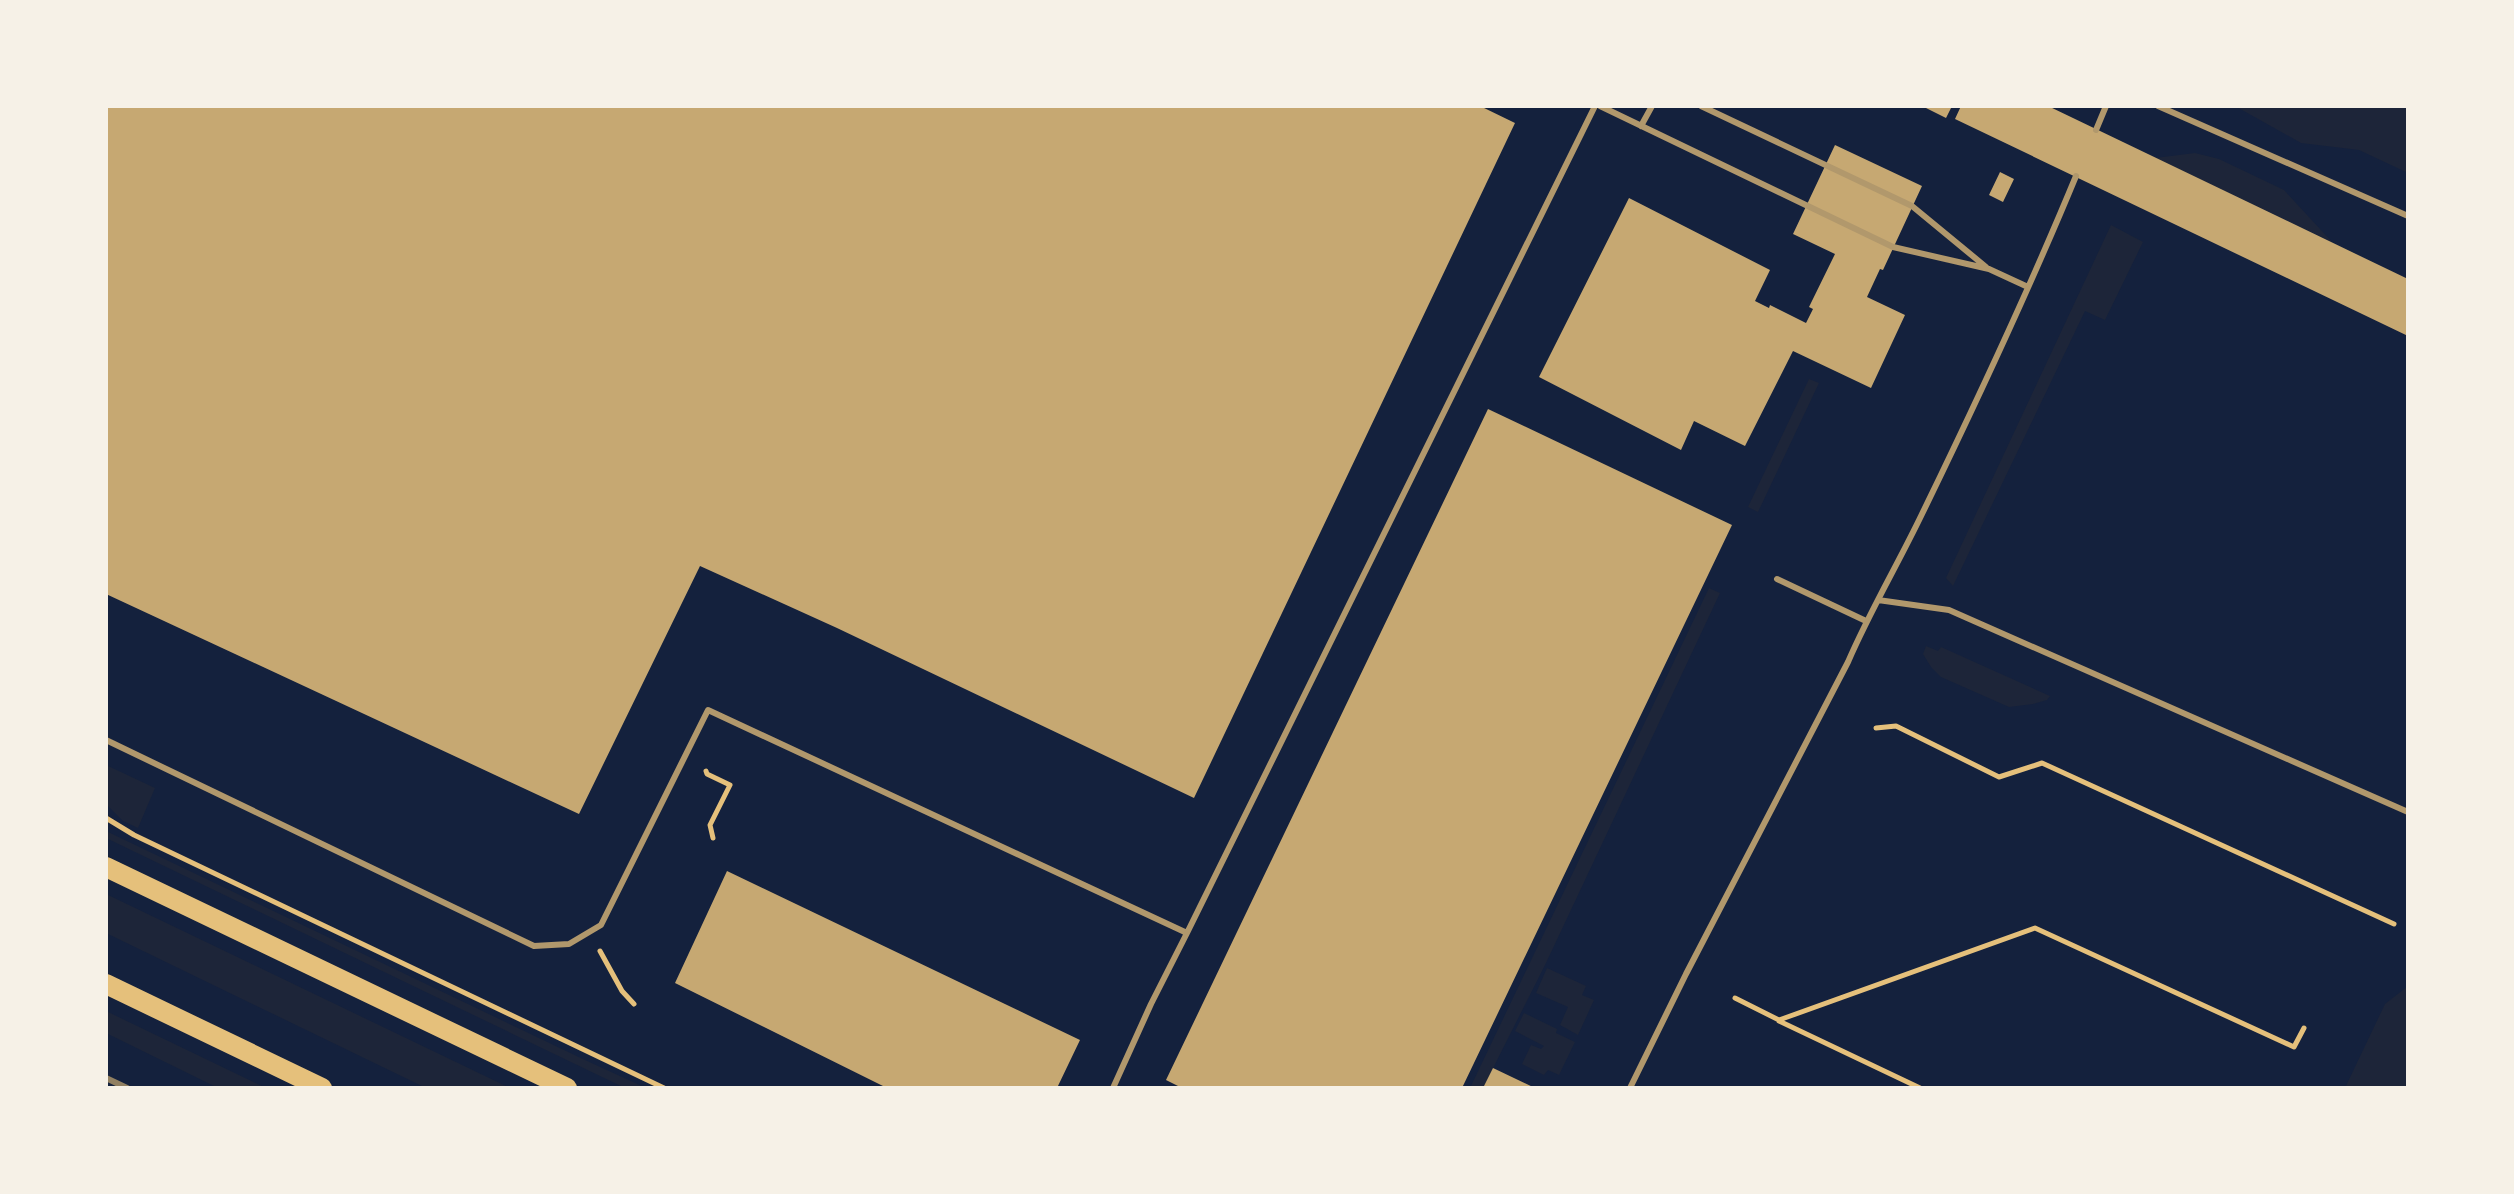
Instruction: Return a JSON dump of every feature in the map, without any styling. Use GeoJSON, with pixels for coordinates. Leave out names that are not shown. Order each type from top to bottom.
{"type":"FeatureCollection","features":[{"type":"Feature","properties":{"kind":"main road"},"geometry":{"type":"LineString","coordinates":[[106,867],[567,1088]]}},
{"type":"Feature","properties":{"kind":"main road"},"geometry":{"type":"LineString","coordinates":[[106,984],[322,1088]]}},
{"type":"Feature","properties":{"kind":"lane"},"geometry":{"type":"LineString","coordinates":[[1113,1088],[1151,1004],[1598,106],[1893,247],[1989,269],[2028,287]]}},
{"type":"Feature","properties":{"kind":"lane"},"geometry":{"type":"LineString","coordinates":[[1641,126],[1652,106]]}},
{"type":"Feature","properties":{"kind":"lane"},"geometry":{"type":"LineString","coordinates":[[1701,106],[1912,206],[1989,269]]}},
{"type":"Feature","properties":{"kind":"lane"},"geometry":{"type":"LineString","coordinates":[[2096,130],[2106,106]]}},
{"type":"Feature","properties":{"kind":"lane"},"geometry":{"type":"LineString","coordinates":[[2158,106],[2408,216]]}},
{"type":"Feature","properties":{"kind":"lane"},"geometry":{"type":"LineString","coordinates":[[1630,1088],[1922,514],[2076,176]]}},
{"type":"Feature","properties":{"kind":"lane"},"geometry":{"type":"LineString","coordinates":[[1777,579],[1866,621]]}},
{"type":"Feature","properties":{"kind":"lane"},"geometry":{"type":"LineString","coordinates":[[1878,600],[1949,610],[2408,812]]}},
{"type":"Feature","properties":{"kind":"lane"},"geometry":{"type":"LineString","coordinates":[[106,740],[534,946],[569,944],[601,925],[708,710],[1187,933]]}},
{"type":"Feature","properties":{"kind":"path"},"geometry":{"type":"LineString","coordinates":[[1876,728],[1896,726],[1999,777],[2042,763],[2394,924]]}},
{"type":"Feature","properties":{"kind":"path"},"geometry":{"type":"LineString","coordinates":[[697,731],[707,774],[730,785],[710,825],[713,838]]}},
{"type":"Feature","properties":{"kind":"path"},"geometry":{"type":"LineString","coordinates":[[106,818],[134,835],[664,1088]]}},
{"type":"Feature","properties":{"kind":"path"},"geometry":{"type":"LineString","coordinates":[[1779,1020],[2035,928],[2294,1047],[2304,1028]]}},
{"type":"Feature","properties":{"kind":"path"},"geometry":{"type":"LineString","coordinates":[[603,956],[622,991],[634,1004]]}},
{"type":"Feature","properties":{"kind":"path"},"geometry":{"type":"LineString","coordinates":[[1735,998],[1920,1088]]}},
{"type":"Feature","properties":{"kind":"shaded area"},"geometry":{"type":"Polygon","coordinates":[[[2235,106],[2408,106],[2408,173],[2359,150],[2301,143],[2235,106]]]}},
{"type":"Feature","properties":{"kind":"shaded area"},"geometry":{"type":"Polygon","coordinates":[[[2195,153],[2219,159],[2284,190],[2332,242],[2155,158],[2195,153]]]}},
{"type":"Feature","properties":{"kind":"shaded area"},"geometry":{"type":"Polygon","coordinates":[[[2111,225],[2143,242],[2105,320],[2085,311],[1953,586],[1946,578],[2111,225]]]}},
{"type":"Feature","properties":{"kind":"shaded area"},"geometry":{"type":"Polygon","coordinates":[[[1809,379],[1819,383],[1758,512],[1748,507],[1809,379]]]}},
{"type":"Feature","properties":{"kind":"shaded area"},"geometry":{"type":"Polygon","coordinates":[[[1709,588],[1720,593],[1546,963],[1483,1088],[1470,1088],[1709,588]]]}},
{"type":"Feature","properties":{"kind":"shaded area"},"geometry":{"type":"Polygon","coordinates":[[[1926,646],[1938,651],[1941,647],[2050,696],[2033,704],[2009,707],[1941,677],[1923,654],[1926,646]]]}},
{"type":"Feature","properties":{"kind":"shaded area"},"geometry":{"type":"Polygon","coordinates":[[[106,765],[155,788],[138,828],[123,821],[106,804],[106,765]]]}},
{"type":"Feature","properties":{"kind":"shaded area"},"geometry":{"type":"Polygon","coordinates":[[[106,831],[646,1088],[625,1088],[106,838],[106,831]]]}},
{"type":"Feature","properties":{"kind":"shaded area"},"geometry":{"type":"Polygon","coordinates":[[[106,894],[510,1088],[426,1088],[106,933],[106,894]]]}},
{"type":"Feature","properties":{"kind":"shaded area"},"geometry":{"type":"Polygon","coordinates":[[[1547,968],[1586,986],[1582,995],[1594,1000],[1578,1035],[1560,1025],[1568,1007],[1536,993],[1547,968]]]}},
{"type":"Feature","properties":{"kind":"shaded area"},"geometry":{"type":"Polygon","coordinates":[[[2408,986],[2408,1088],[2345,1088],[2385,1004],[2408,986]]]}},
{"type":"Feature","properties":{"kind":"shaded area"},"geometry":{"type":"Polygon","coordinates":[[[106,1011],[266,1088],[218,1088],[106,1033],[106,1011]]]}},
{"type":"Feature","properties":{"kind":"shaded area"},"geometry":{"type":"Polygon","coordinates":[[[1524,1013],[1557,1029],[1556,1033],[1575,1042],[1559,1075],[1548,1070],[1544,1075],[1522,1064],[1531,1045],[1541,1049],[1544,1046],[1515,1031],[1524,1013]]]}},
{"type":"Feature","properties":{"kind":"building"},"geometry":{"type":"Polygon","coordinates":[[[106,106],[1480,106],[1515,123],[1194,798],[700,566],[579,814],[106,594],[106,106]]]}},
{"type":"Feature","properties":{"kind":"building"},"geometry":{"type":"Polygon","coordinates":[[[1922,106],[1952,106],[1946,118],[1922,106]]]}},
{"type":"Feature","properties":{"kind":"building"},"geometry":{"type":"Polygon","coordinates":[[[1961,106],[2048,106],[2408,279],[2408,336],[1955,119],[1961,106]]]}},
{"type":"Feature","properties":{"kind":"building"},"geometry":{"type":"Polygon","coordinates":[[[1835,145],[1922,186],[1867,297],[1905,315],[1871,388],[1793,351],[1745,446],[1694,421],[1681,450],[1539,377],[1629,198],[1770,270],[1755,301],[1806,323],[1813,309],[1809,307],[1835,254],[1793,234],[1835,145]]]}},
{"type":"Feature","properties":{"kind":"building"},"geometry":{"type":"Polygon","coordinates":[[[2000,172],[2014,179],[2003,202],[1989,195],[2000,172]]]}},
{"type":"Feature","properties":{"kind":"building"},"geometry":{"type":"Polygon","coordinates":[[[1488,409],[1732,525],[1462,1088],[1182,1088],[1166,1080],[1488,409]]]}},
{"type":"Feature","properties":{"kind":"building"},"geometry":{"type":"Polygon","coordinates":[[[727,871],[1080,1040],[1057,1088],[887,1088],[675,983],[727,871]]]}},
{"type":"Feature","properties":{"kind":"building"},"geometry":{"type":"Polygon","coordinates":[[[1493,1068],[1535,1088],[1483,1088],[1493,1068]]]}},
{"type":"Feature","properties":{"kind":"railway"},"geometry":{"type":"LineString","coordinates":[[106,1078],[127,1088]]}}]}
